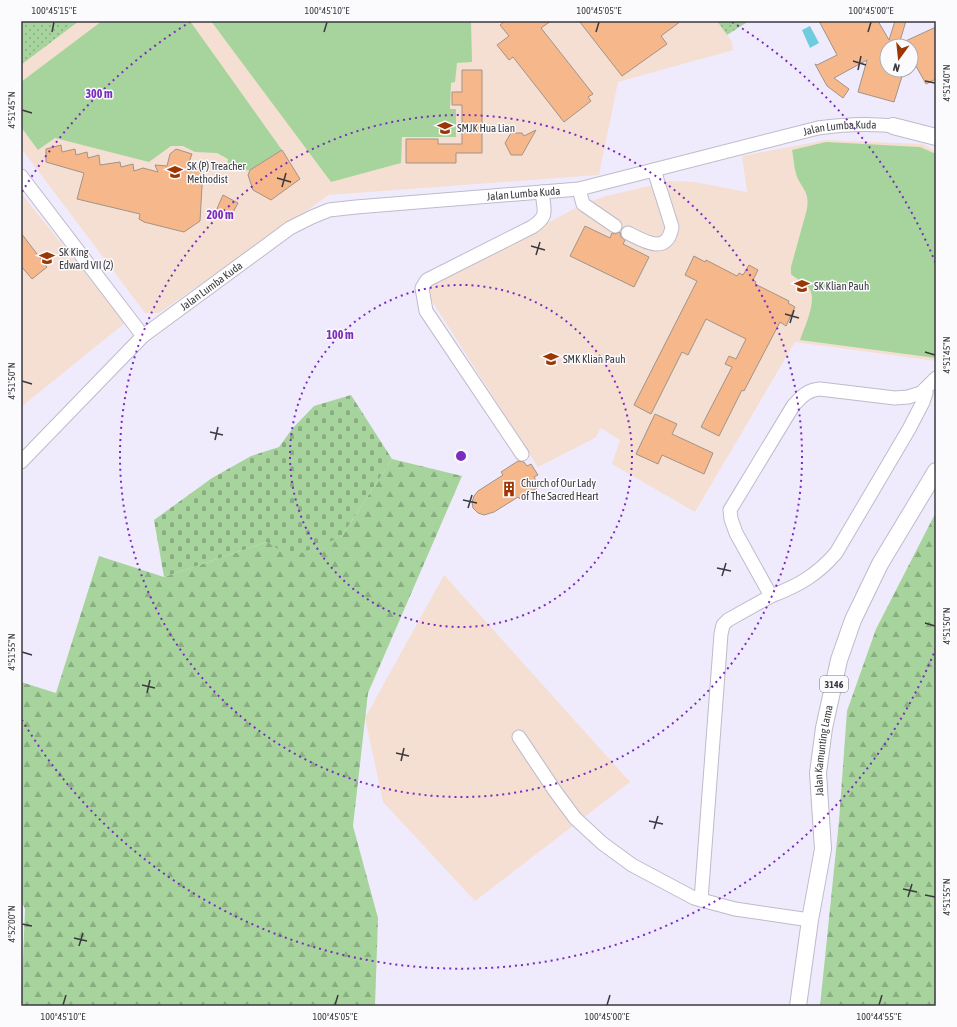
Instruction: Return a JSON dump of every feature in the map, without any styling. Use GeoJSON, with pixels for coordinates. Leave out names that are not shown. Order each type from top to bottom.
{"type":"FeatureCollection","features":[{"type":"Feature","properties":{"kind":"main road"},"geometry":{"type":"LineString","coordinates":[[893,126],[936,137]]}},
{"type":"Feature","properties":{"kind":"main road","name":"Jalan Kamunting Lama"},"geometry":{"type":"LineString","coordinates":[[798,1006],[810,920],[822,850],[818,774],[824,728],[839,660],[853,620],[877,569],[936,471]]}},
{"type":"Feature","properties":{"kind":"street","name":"Jalan Lumba Kuda"},"geometry":{"type":"LineString","coordinates":[[21,462],[143,336],[290,228],[329,210],[579,189],[818,128],[864,124],[936,131]]}},
{"type":"Feature","properties":{"kind":"street"},"geometry":{"type":"LineString","coordinates":[[628,233],[646,243],[662,244],[668,240],[671,233],[672,227],[654,170]]}},
{"type":"Feature","properties":{"kind":"street"},"geometry":{"type":"LineString","coordinates":[[21,176],[143,336]]}},
{"type":"Feature","properties":{"kind":"street"},"geometry":{"type":"LineString","coordinates":[[579,189],[583,204],[615,226]]}},
{"type":"Feature","properties":{"kind":"street"},"geometry":{"type":"LineString","coordinates":[[522,454],[426,311],[422,288],[427,280],[542,221],[545,214],[542,192]]}},
{"type":"Feature","properties":{"kind":"street"},"geometry":{"type":"LineString","coordinates":[[771,596],[736,533],[731,519],[730,510],[793,406],[803,395],[811,390],[820,389],[895,398],[916,396],[936,378]]}},
{"type":"Feature","properties":{"kind":"street"},"geometry":{"type":"LineString","coordinates":[[701,900],[721,634],[723,625],[728,620],[771,596],[812,576],[827,564],[836,553],[912,422],[923,402],[926,393],[925,389]]}},
{"type":"Feature","properties":{"kind":"street"},"geometry":{"type":"LineString","coordinates":[[519,737],[575,818],[602,843],[632,865],[694,898],[735,909],[810,920]]}},
{"type":"Feature","properties":{"kind":"shaded area"},"geometry":{"type":"Polygon","coordinates":[[[79,21],[717,21],[732,42],[733,50],[618,82],[599,175],[329,195],[159,313],[145,313],[21,148],[21,65],[79,21]]]}},
{"type":"Feature","properties":{"kind":"shaded area","name":"SK Klian Pauh"},"geometry":{"type":"Polygon","coordinates":[[[826,140],[922,144],[936,151],[936,361],[795,342],[695,512],[612,464],[620,440],[601,428],[595,438],[538,467],[425,290],[583,204],[606,196],[671,181],[694,182],[747,192],[742,156],[826,140]]]}},
{"type":"Feature","properties":{"kind":"shaded area","name":"SK King Edward VII (2)"},"geometry":{"type":"Polygon","coordinates":[[[21,193],[125,323],[21,407],[21,193]]]}},
{"type":"Feature","properties":{"kind":"shaded area"},"geometry":{"type":"Polygon","coordinates":[[[444,575],[630,782],[475,901],[383,802],[365,718],[444,575]]]}},
{"type":"Feature","properties":{"kind":"green space"},"geometry":{"type":"Polygon","coordinates":[[[21,21],[79,21],[21,65],[21,21]]]}},
{"type":"Feature","properties":{"kind":"green space"},"geometry":{"type":"Polygon","coordinates":[[[102,21],[190,21],[282,150],[250,170],[227,171],[228,159],[217,153],[195,152],[183,146],[171,146],[149,162],[55,138],[38,150],[21,127],[21,82],[102,21]]]}},
{"type":"Feature","properties":{"kind":"green space"},"geometry":{"type":"Polygon","coordinates":[[[211,21],[471,21],[472,62],[457,63],[455,82],[451,83],[450,109],[456,109],[456,137],[402,137],[401,163],[331,182],[211,21]]]}},
{"type":"Feature","properties":{"kind":"green space"},"geometry":{"type":"Polygon","coordinates":[[[717,21],[749,21],[727,35],[717,21]]]}},
{"type":"Feature","properties":{"kind":"green space"},"geometry":{"type":"Polygon","coordinates":[[[826,142],[920,147],[936,154],[936,358],[800,340],[810,313],[812,298],[808,287],[791,274],[791,267],[807,209],[806,193],[798,179],[792,150],[826,142]]]}},
{"type":"Feature","properties":{"kind":"green space"},"geometry":{"type":"Polygon","coordinates":[[[351,395],[392,459],[341,537],[291,557],[267,542],[164,577],[154,520],[212,478],[251,456],[279,447],[292,429],[314,406],[351,395]]]}},
{"type":"Feature","properties":{"kind":"green space"},"geometry":{"type":"Polygon","coordinates":[[[392,459],[462,476],[368,693],[353,826],[378,918],[375,1006],[21,1006],[25,909],[21,901],[21,682],[56,693],[99,556],[164,577],[267,542],[341,537],[392,459]]]}},
{"type":"Feature","properties":{"kind":"green space"},"geometry":{"type":"Polygon","coordinates":[[[936,512],[936,1006],[820,1006],[839,821],[847,711],[876,629],[936,512]]]}},
{"type":"Feature","properties":{"kind":"water"},"geometry":{"type":"Polygon","coordinates":[[[810,26],[819,43],[810,48],[802,30],[810,26]]]}},
{"type":"Feature","properties":{"kind":"building"},"geometry":{"type":"Polygon","coordinates":[[[505,21],[551,21],[541,28],[593,94],[588,97],[591,101],[564,122],[513,57],[509,60],[497,45],[509,36],[500,25],[505,21]]]}},
{"type":"Feature","properties":{"kind":"building"},"geometry":{"type":"Polygon","coordinates":[[[579,21],[681,21],[661,36],[667,44],[622,76],[579,21]]]}},
{"type":"Feature","properties":{"kind":"building"},"geometry":{"type":"Polygon","coordinates":[[[819,21],[878,21],[888,38],[879,38],[879,78],[902,78],[894,102],[858,92],[867,60],[834,78],[849,89],[843,98],[827,86],[815,64],[817,65],[837,55],[819,21]]]}},
{"type":"Feature","properties":{"kind":"building"},"geometry":{"type":"Polygon","coordinates":[[[895,21],[906,21],[901,38],[890,38],[895,21]]]}},
{"type":"Feature","properties":{"kind":"building"},"geometry":{"type":"Polygon","coordinates":[[[936,27],[936,79],[926,84],[919,71],[919,38],[912,38],[936,27]]]}},
{"type":"Feature","properties":{"kind":"building"},"geometry":{"type":"Polygon","coordinates":[[[462,70],[482,70],[482,153],[456,153],[456,163],[406,163],[406,139],[438,139],[438,144],[462,144],[462,105],[452,105],[452,92],[462,92],[462,70]]]}},
{"type":"Feature","properties":{"kind":"building"},"geometry":{"type":"Polygon","coordinates":[[[536,130],[522,155],[511,155],[505,143],[511,133],[522,133],[524,136],[536,130]]]}},
{"type":"Feature","properties":{"kind":"building"},"geometry":{"type":"Polygon","coordinates":[[[61,145],[62,152],[75,149],[76,155],[87,152],[88,158],[99,155],[100,165],[120,162],[121,167],[133,164],[134,171],[143,168],[158,172],[155,165],[167,166],[170,154],[176,149],[192,154],[188,165],[203,169],[200,221],[184,232],[144,222],[139,219],[140,214],[77,199],[84,173],[46,162],[46,149],[61,145]]]}},
{"type":"Feature","properties":{"kind":"building"},"geometry":{"type":"Polygon","coordinates":[[[282,150],[300,179],[271,200],[253,190],[248,175],[250,170],[282,150]]]}},
{"type":"Feature","properties":{"kind":"building"},"geometry":{"type":"Polygon","coordinates":[[[223,195],[238,203],[230,218],[216,211],[223,195]]]}},
{"type":"Feature","properties":{"kind":"building"},"geometry":{"type":"Polygon","coordinates":[[[585,226],[610,238],[612,233],[615,234],[620,232],[621,237],[625,240],[623,244],[649,257],[634,287],[570,256],[585,226]]]}},
{"type":"Feature","properties":{"kind":"building"},"geometry":{"type":"Polygon","coordinates":[[[21,233],[47,267],[32,279],[21,266],[21,233]]]}},
{"type":"Feature","properties":{"kind":"building"},"geometry":{"type":"Polygon","coordinates":[[[694,256],[705,262],[706,260],[737,276],[739,273],[743,275],[749,265],[758,270],[753,280],[756,282],[755,284],[789,301],[788,303],[795,307],[786,326],[780,322],[744,391],[742,390],[719,436],[701,427],[732,367],[725,364],[729,356],[736,359],[746,339],[706,319],[688,355],[682,352],[651,414],[634,405],[697,281],[685,275],[694,256]]]}},
{"type":"Feature","properties":{"kind":"building"},"geometry":{"type":"Polygon","coordinates":[[[655,414],[677,424],[672,434],[713,453],[704,474],[662,455],[658,464],[636,454],[655,414]]]}},
{"type":"Feature","properties":{"kind":"building","name":"Church of Our Lady of The Sacred Heart"},"geometry":{"type":"Polygon","coordinates":[[[518,461],[524,462],[527,466],[531,464],[538,475],[534,477],[540,486],[520,499],[518,497],[494,512],[484,515],[478,513],[473,508],[472,502],[474,496],[478,491],[503,475],[501,472],[518,461]]]}},
{"type":"Feature","properties":{"kind":"place","name":"SMJK Hua Lian"},"geometry":{"type":"Point","coordinates":[445,128]}},
{"type":"Feature","properties":{"kind":"place","name":"SK (P) Treacher Methodist"},"geometry":{"type":"Point","coordinates":[175,172]}},
{"type":"Feature","properties":{"kind":"place","name":"SK King Edward VII (2)"},"geometry":{"type":"Point","coordinates":[47,258]}},
{"type":"Feature","properties":{"kind":"place","name":"SK Klian Pauh"},"geometry":{"type":"Point","coordinates":[802,286]}},
{"type":"Feature","properties":{"kind":"place","name":"SMK Klian Pauh"},"geometry":{"type":"Point","coordinates":[551,359]}},
{"type":"Feature","properties":{"kind":"place","name":"Church of Our Lady of The Sacred Heart"},"geometry":{"type":"Point","coordinates":[509,489]}}]}
